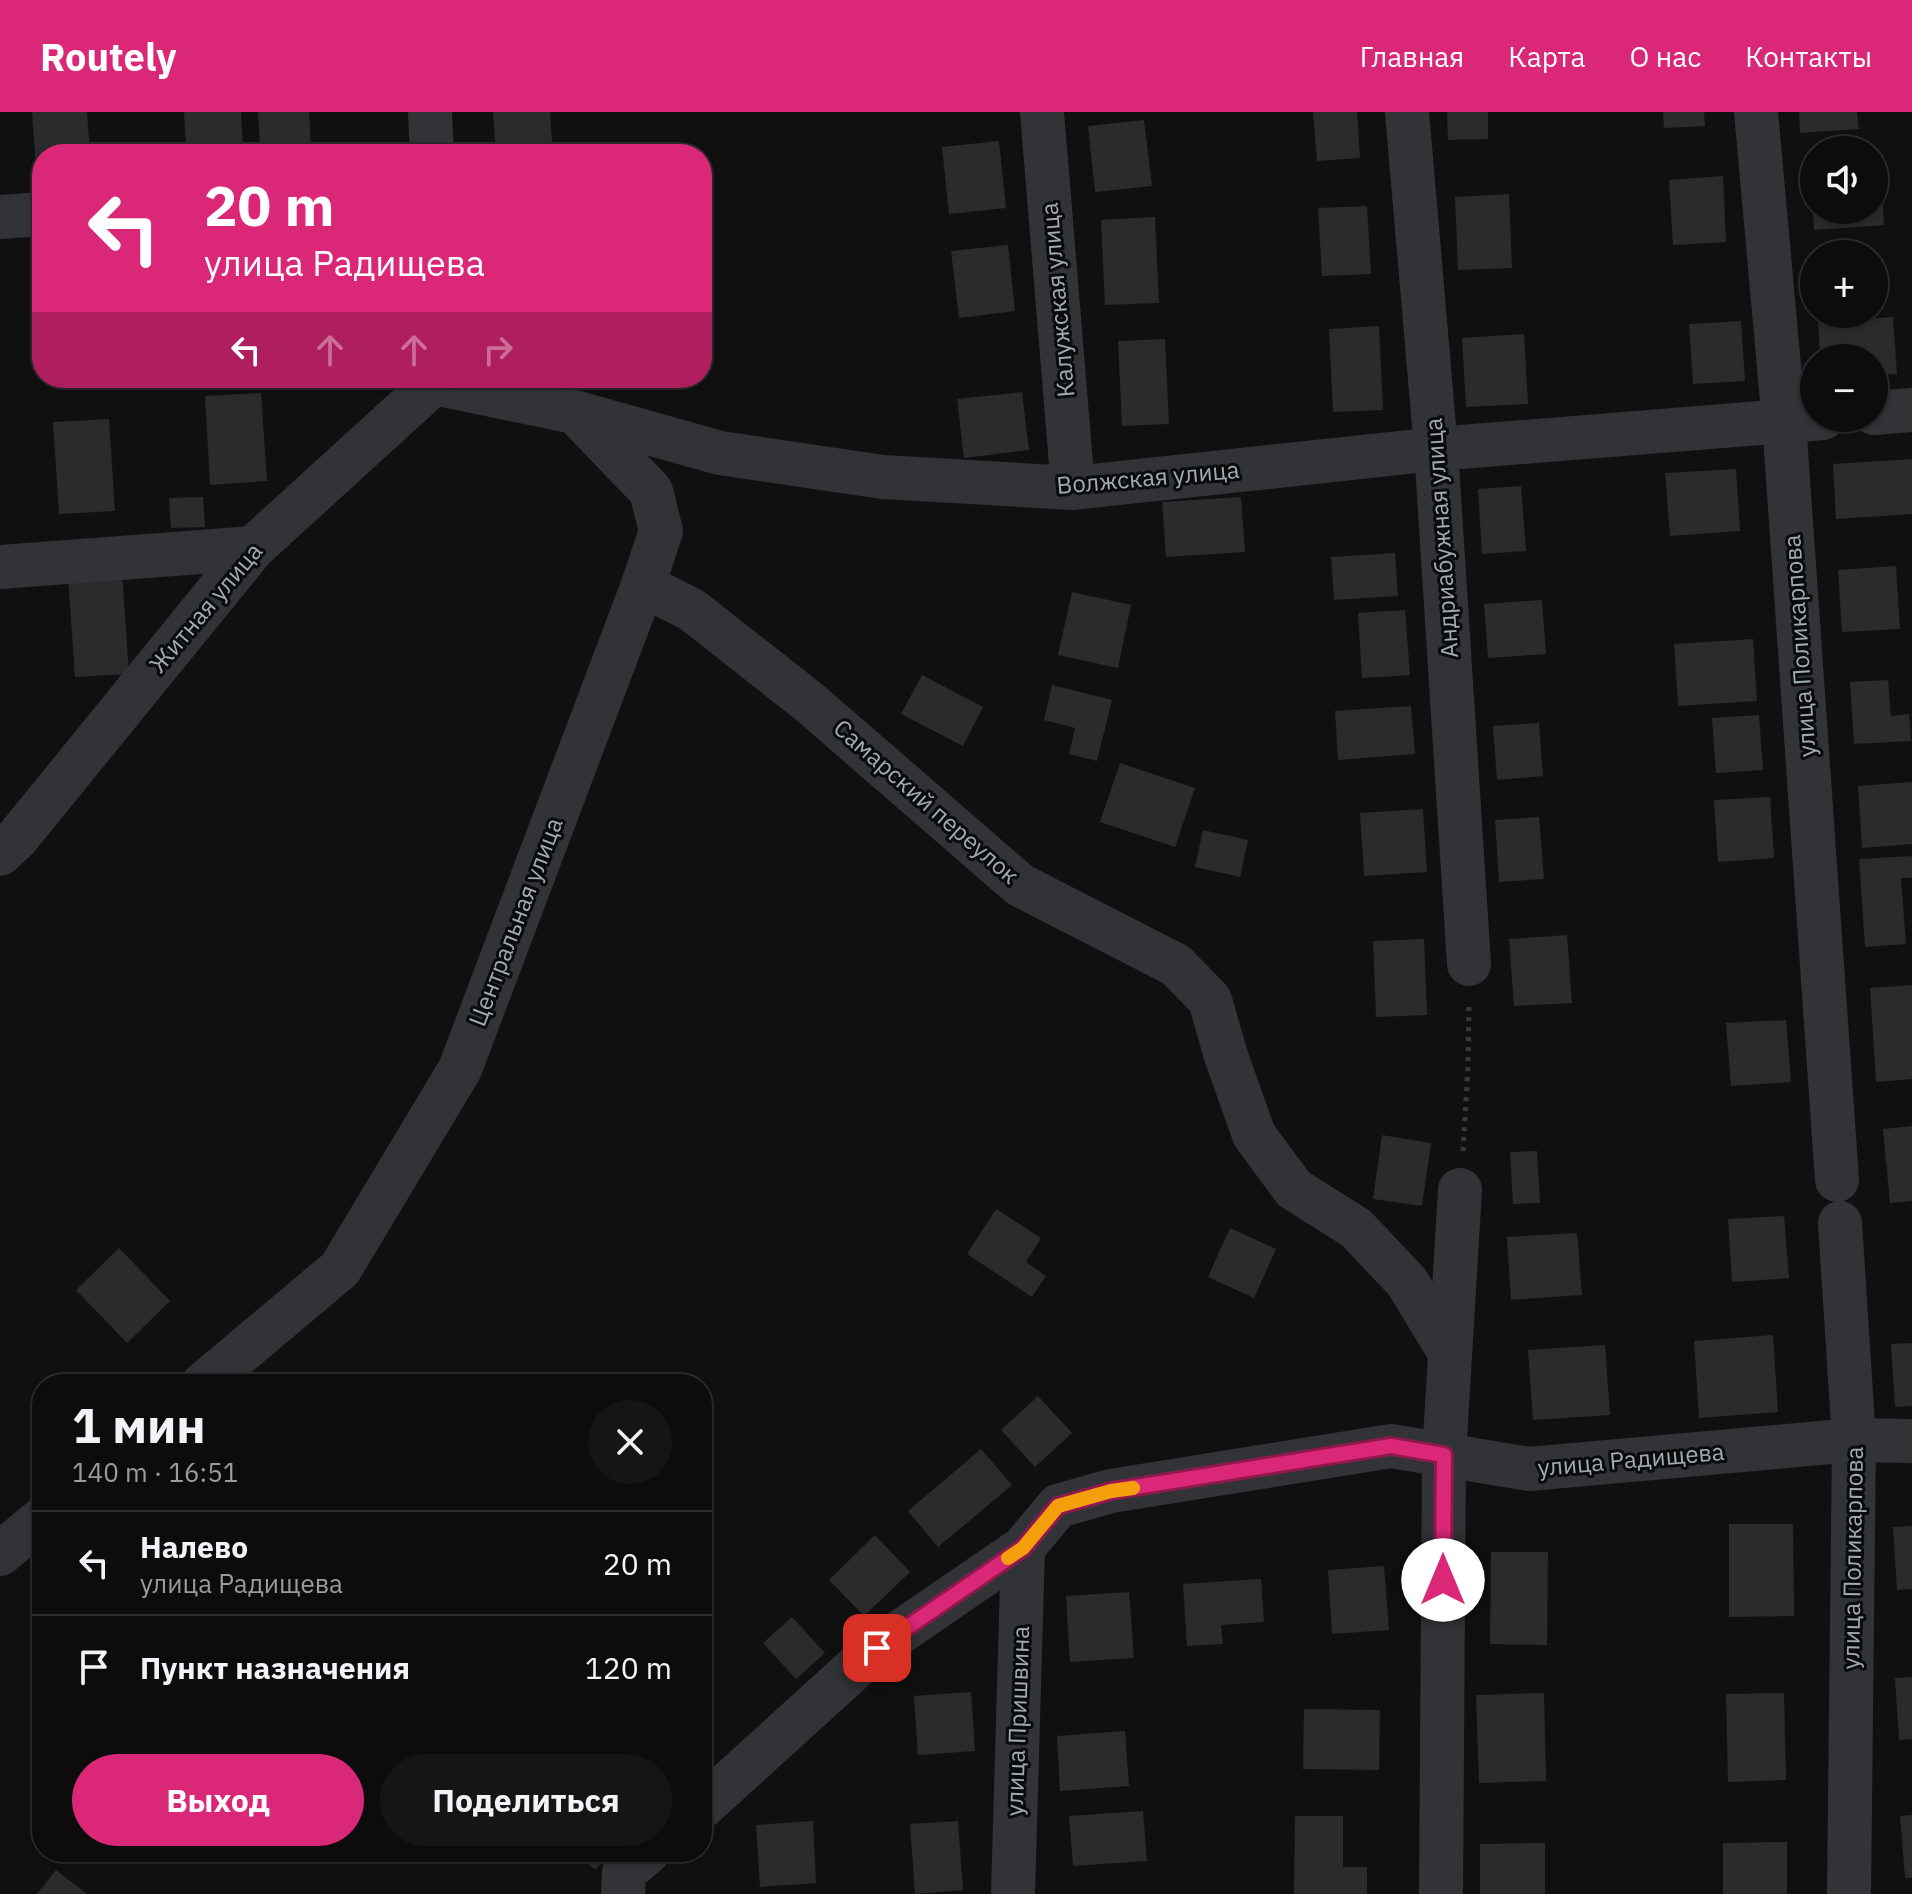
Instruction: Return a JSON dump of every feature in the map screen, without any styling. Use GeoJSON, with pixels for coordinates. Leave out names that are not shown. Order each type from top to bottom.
{"type":"FeatureCollection","features":[{"type":"Feature","properties":{"kind":"street"},"geometry":{"type":"LineString","coordinates":[[430,112],[432,144]]}},
{"type":"Feature","properties":{"kind":"street","name":"Калужская улица"},"geometry":{"type":"LineString","coordinates":[[1042,112],[1073,488]]}},
{"type":"Feature","properties":{"kind":"street","name":"Андриабужная улица"},"geometry":{"type":"LineString","coordinates":[[1407,112],[1436,449],[1469,964]]}},
{"type":"Feature","properties":{"kind":"street","name":"улица Поликарпова"},"geometry":{"type":"LineString","coordinates":[[1756,112],[1800,394]]}},
{"type":"Feature","properties":{"kind":"street"},"geometry":{"type":"LineString","coordinates":[[0,217],[32,215]]}},
{"type":"Feature","properties":{"kind":"street","name":"Житная улица"},"geometry":{"type":"LineString","coordinates":[[0,854],[17,838],[253,548],[426,388]]}},
{"type":"Feature","properties":{"kind":"street","name":"Волжская улица"},"geometry":{"type":"LineString","coordinates":[[466,388],[574,412],[720,453],[883,477],[1073,488],[1436,449],[1800,420]]}},
{"type":"Feature","properties":{"kind":"street"},"geometry":{"type":"LineString","coordinates":[[1888,412],[1912,410]]}},
{"type":"Feature","properties":{"kind":"street","name":"Центральная улица"},"geometry":{"type":"LineString","coordinates":[[215,1374],[340,1269],[460,1069],[643,585],[661,531],[651,491],[574,412]]}},
{"type":"Feature","properties":{"kind":"street","name":"улица Поликарпова"},"geometry":{"type":"LineString","coordinates":[[1805,432],[1837,1180]]}},
{"type":"Feature","properties":{"kind":"street"},"geometry":{"type":"LineString","coordinates":[[0,567],[253,548]]}},
{"type":"Feature","properties":{"kind":"street","name":"Самарский переулок"},"geometry":{"type":"LineString","coordinates":[[643,585],[692,610],[809,702],[1020,885],[1176,965],[1210,1000],[1254,1135],[1294,1189],[1356,1228],[1407,1282],[1450,1353]]}},
{"type":"Feature","properties":{"kind":"street"},"geometry":{"type":"LineString","coordinates":[[1441,1894],[1444,1455],[1460,1190]]}},
{"type":"Feature","properties":{"kind":"street","name":"улица Поликарпова"},"geometry":{"type":"LineString","coordinates":[[1840,1223],[1854,1440],[1849,1894]]}},
{"type":"Feature","properties":{"kind":"street","name":"улица Радищева"},"geometry":{"type":"LineString","coordinates":[[712,1798],[877,1648],[1023,1548],[1058,1506],[1111,1491],[1391,1446],[1529,1469],[1854,1440],[1912,1441]]}},
{"type":"Feature","properties":{"kind":"street"},"geometry":{"type":"LineString","coordinates":[[0,1554],[32,1527]]}},
{"type":"Feature","properties":{"kind":"street","name":"улица Пришвина"},"geometry":{"type":"LineString","coordinates":[[1013,1894],[1023,1548]]}},
{"type":"Feature","properties":{"kind":"path"},"geometry":{"type":"LineString","coordinates":[[1464,1137],[1469,964]]}},
{"type":"Feature","properties":{"kind":"building"},"geometry":{"type":"Polygon","coordinates":[[[32,112],[87,112],[89,144],[34,144],[32,112]]]}},
{"type":"Feature","properties":{"kind":"building"},"geometry":{"type":"Polygon","coordinates":[[[184,112],[241,112],[243,144],[186,144],[184,112]]]}},
{"type":"Feature","properties":{"kind":"building"},"geometry":{"type":"Polygon","coordinates":[[[258,112],[309,112],[311,144],[260,144],[258,112]]]}},
{"type":"Feature","properties":{"kind":"building"},"geometry":{"type":"Polygon","coordinates":[[[493,112],[550,112],[552,144],[495,144],[493,112]]]}},
{"type":"Feature","properties":{"kind":"building"},"geometry":{"type":"Polygon","coordinates":[[[1313,112],[1357,112],[1360,158],[1317,161],[1313,112]]]}},
{"type":"Feature","properties":{"kind":"building"},"geometry":{"type":"Polygon","coordinates":[[[1447,112],[1488,112],[1488,139],[1448,140],[1447,112]]]}},
{"type":"Feature","properties":{"kind":"building"},"geometry":{"type":"Polygon","coordinates":[[[1663,112],[1704,112],[1705,126],[1664,128],[1663,112]]]}},
{"type":"Feature","properties":{"kind":"building"},"geometry":{"type":"Polygon","coordinates":[[[1799,112],[1857,112],[1859,129],[1800,133],[1799,112]]]}},
{"type":"Feature","properties":{"kind":"building"},"geometry":{"type":"Polygon","coordinates":[[[1144,120],[1152,186],[1095,192],[1088,126],[1144,120]]]}},
{"type":"Feature","properties":{"kind":"building"},"geometry":{"type":"Polygon","coordinates":[[[999,141],[1006,208],[949,214],[942,147],[999,141]]]}},
{"type":"Feature","properties":{"kind":"building"},"geometry":{"type":"Polygon","coordinates":[[[1723,176],[1726,242],[1673,245],[1669,180],[1723,176]]]}},
{"type":"Feature","properties":{"kind":"building"},"geometry":{"type":"Polygon","coordinates":[[[1509,194],[1512,268],[1458,270],[1455,197],[1509,194]]]}},
{"type":"Feature","properties":{"kind":"building"},"geometry":{"type":"Polygon","coordinates":[[[1367,206],[1371,274],[1322,276],[1318,208],[1367,206]]]}},
{"type":"Feature","properties":{"kind":"building"},"geometry":{"type":"Polygon","coordinates":[[[1155,217],[1159,303],[1105,305],[1101,220],[1155,217]]]}},
{"type":"Feature","properties":{"kind":"building"},"geometry":{"type":"Polygon","coordinates":[[[1814,224],[1884,224],[1884,225],[1814,230],[1814,224]]]}},
{"type":"Feature","properties":{"kind":"building"},"geometry":{"type":"Polygon","coordinates":[[[1008,245],[1015,311],[959,318],[951,251],[1008,245]]]}},
{"type":"Feature","properties":{"kind":"building"},"geometry":{"type":"Polygon","coordinates":[[[1888,317],[1893,317],[1897,374],[1888,374],[1888,344],[1819,344],[1818,328],[1888,328],[1888,317]]]}},
{"type":"Feature","properties":{"kind":"building"},"geometry":{"type":"Polygon","coordinates":[[[1741,321],[1745,381],[1693,384],[1689,324],[1741,321]]]}},
{"type":"Feature","properties":{"kind":"building"},"geometry":{"type":"Polygon","coordinates":[[[1379,326],[1383,410],[1333,412],[1329,329],[1379,326]]]}},
{"type":"Feature","properties":{"kind":"building"},"geometry":{"type":"Polygon","coordinates":[[[1524,334],[1528,404],[1466,407],[1462,338],[1524,334]]]}},
{"type":"Feature","properties":{"kind":"building"},"geometry":{"type":"Polygon","coordinates":[[[1165,339],[1169,424],[1122,426],[1118,341],[1165,339]]]}},
{"type":"Feature","properties":{"kind":"building"},"geometry":{"type":"Polygon","coordinates":[[[1022,392],[1029,450],[964,458],[957,399],[1022,392]]]}},
{"type":"Feature","properties":{"kind":"building"},"geometry":{"type":"Polygon","coordinates":[[[261,393],[267,481],[210,485],[205,396],[261,393]]]}},
{"type":"Feature","properties":{"kind":"building"},"geometry":{"type":"Polygon","coordinates":[[[109,419],[115,511],[59,514],[53,422],[109,419]]]}},
{"type":"Feature","properties":{"kind":"building"},"geometry":{"type":"Polygon","coordinates":[[[1912,459],[1912,514],[1836,519],[1833,464],[1912,459]]]}},
{"type":"Feature","properties":{"kind":"building"},"geometry":{"type":"Polygon","coordinates":[[[1736,469],[1740,531],[1670,536],[1665,473],[1736,469]]]}},
{"type":"Feature","properties":{"kind":"building"},"geometry":{"type":"Polygon","coordinates":[[[1521,486],[1526,551],[1482,554],[1478,489],[1521,486]]]}},
{"type":"Feature","properties":{"kind":"building"},"geometry":{"type":"Polygon","coordinates":[[[203,497],[205,527],[171,528],[169,498],[203,497]]]}},
{"type":"Feature","properties":{"kind":"building"},"geometry":{"type":"Polygon","coordinates":[[[1241,497],[1245,552],[1166,557],[1162,502],[1241,497]]]}},
{"type":"Feature","properties":{"kind":"building"},"geometry":{"type":"Polygon","coordinates":[[[1395,553],[1398,596],[1334,600],[1331,557],[1395,553]]]}},
{"type":"Feature","properties":{"kind":"building"},"geometry":{"type":"Polygon","coordinates":[[[1896,566],[1900,629],[1842,632],[1838,570],[1896,566]]]}},
{"type":"Feature","properties":{"kind":"building"},"geometry":{"type":"Polygon","coordinates":[[[122,572],[129,674],[75,677],[68,576],[122,572]]]}},
{"type":"Feature","properties":{"kind":"building"},"geometry":{"type":"Polygon","coordinates":[[[1072,592],[1131,605],[1118,668],[1058,655],[1072,592]]]}},
{"type":"Feature","properties":{"kind":"building"},"geometry":{"type":"Polygon","coordinates":[[[1542,600],[1546,654],[1488,658],[1484,604],[1542,600]]]}},
{"type":"Feature","properties":{"kind":"building"},"geometry":{"type":"Polygon","coordinates":[[[1405,610],[1410,675],[1362,678],[1358,613],[1405,610]]]}},
{"type":"Feature","properties":{"kind":"building"},"geometry":{"type":"Polygon","coordinates":[[[1753,639],[1757,701],[1678,706],[1674,644],[1753,639]]]}},
{"type":"Feature","properties":{"kind":"building"},"geometry":{"type":"Polygon","coordinates":[[[922,675],[983,707],[963,746],[901,714],[922,675]]]}},
{"type":"Feature","properties":{"kind":"building"},"geometry":{"type":"Polygon","coordinates":[[[1888,680],[1891,716],[1909,714],[1911,741],[1854,744],[1850,682],[1888,680]]]}},
{"type":"Feature","properties":{"kind":"building"},"geometry":{"type":"Polygon","coordinates":[[[1052,685],[1112,700],[1097,761],[1069,754],[1075,728],[1044,720],[1052,685]]]}},
{"type":"Feature","properties":{"kind":"building"},"geometry":{"type":"Polygon","coordinates":[[[1411,706],[1415,754],[1338,760],[1335,711],[1411,706]]]}},
{"type":"Feature","properties":{"kind":"building"},"geometry":{"type":"Polygon","coordinates":[[[1759,715],[1763,770],[1716,773],[1712,718],[1759,715]]]}},
{"type":"Feature","properties":{"kind":"building"},"geometry":{"type":"Polygon","coordinates":[[[1539,723],[1543,776],[1497,780],[1493,726],[1539,723]]]}},
{"type":"Feature","properties":{"kind":"building"},"geometry":{"type":"Polygon","coordinates":[[[1120,763],[1195,788],[1175,847],[1100,822],[1120,763]]]}},
{"type":"Feature","properties":{"kind":"building"},"geometry":{"type":"Polygon","coordinates":[[[1912,782],[1912,844],[1862,848],[1858,786],[1912,782]]]}},
{"type":"Feature","properties":{"kind":"building"},"geometry":{"type":"Polygon","coordinates":[[[1770,797],[1774,858],[1718,862],[1714,800],[1770,797]]]}},
{"type":"Feature","properties":{"kind":"building"},"geometry":{"type":"Polygon","coordinates":[[[1423,809],[1427,872],[1364,876],[1360,813],[1423,809]]]}},
{"type":"Feature","properties":{"kind":"building"},"geometry":{"type":"Polygon","coordinates":[[[1539,817],[1544,879],[1499,882],[1495,820],[1539,817]]]}},
{"type":"Feature","properties":{"kind":"building"},"geometry":{"type":"Polygon","coordinates":[[[1203,830],[1248,840],[1240,877],[1195,867],[1203,830]]]}},
{"type":"Feature","properties":{"kind":"building"},"geometry":{"type":"Polygon","coordinates":[[[1912,856],[1912,878],[1901,878],[1906,944],[1865,947],[1859,859],[1912,856]]]}},
{"type":"Feature","properties":{"kind":"building"},"geometry":{"type":"Polygon","coordinates":[[[1567,935],[1572,1003],[1514,1006],[1509,939],[1567,935]]]}},
{"type":"Feature","properties":{"kind":"building"},"geometry":{"type":"Polygon","coordinates":[[[1424,939],[1427,1015],[1376,1017],[1373,941],[1424,939]]]}},
{"type":"Feature","properties":{"kind":"building"},"geometry":{"type":"Polygon","coordinates":[[[1912,985],[1912,1079],[1876,1082],[1870,988],[1912,985]]]}},
{"type":"Feature","properties":{"kind":"building"},"geometry":{"type":"Polygon","coordinates":[[[1786,1020],[1791,1082],[1731,1086],[1726,1023],[1786,1020]]]}},
{"type":"Feature","properties":{"kind":"building"},"geometry":{"type":"Polygon","coordinates":[[[1912,1126],[1912,1201],[1890,1203],[1883,1129],[1912,1126]]]}},
{"type":"Feature","properties":{"kind":"building"},"geometry":{"type":"Polygon","coordinates":[[[1382,1135],[1431,1143],[1422,1206],[1373,1199],[1382,1135]]]}},
{"type":"Feature","properties":{"kind":"building"},"geometry":{"type":"Polygon","coordinates":[[[1537,1151],[1540,1203],[1513,1204],[1510,1152],[1537,1151]]]}},
{"type":"Feature","properties":{"kind":"building"},"geometry":{"type":"Polygon","coordinates":[[[996,1209],[1041,1238],[1026,1262],[1046,1276],[1032,1297],[967,1254],[996,1209]]]}},
{"type":"Feature","properties":{"kind":"building"},"geometry":{"type":"Polygon","coordinates":[[[1784,1216],[1789,1278],[1732,1282],[1728,1219],[1784,1216]]]}},
{"type":"Feature","properties":{"kind":"building"},"geometry":{"type":"Polygon","coordinates":[[[1230,1228],[1276,1249],[1254,1298],[1208,1277],[1230,1228]]]}},
{"type":"Feature","properties":{"kind":"building"},"geometry":{"type":"Polygon","coordinates":[[[1577,1233],[1582,1295],[1511,1300],[1507,1237],[1577,1233]]]}},
{"type":"Feature","properties":{"kind":"building"},"geometry":{"type":"Polygon","coordinates":[[[119,1248],[170,1301],[127,1343],[76,1290],[119,1248]]]}},
{"type":"Feature","properties":{"kind":"building"},"geometry":{"type":"Polygon","coordinates":[[[1773,1335],[1778,1412],[1699,1418],[1694,1341],[1773,1335]]]}},
{"type":"Feature","properties":{"kind":"building"},"geometry":{"type":"Polygon","coordinates":[[[1912,1343],[1912,1406],[1895,1407],[1891,1344],[1912,1343]]]}},
{"type":"Feature","properties":{"kind":"building"},"geometry":{"type":"Polygon","coordinates":[[[1605,1345],[1610,1415],[1533,1420],[1528,1350],[1605,1345]]]}},
{"type":"Feature","properties":{"kind":"building"},"geometry":{"type":"Polygon","coordinates":[[[1038,1396],[1072,1433],[1035,1467],[1001,1430],[1038,1396]]]}},
{"type":"Feature","properties":{"kind":"building"},"geometry":{"type":"Polygon","coordinates":[[[981,1449],[1012,1485],[938,1547],[908,1511],[981,1449]]]}},
{"type":"Feature","properties":{"kind":"building"},"geometry":{"type":"Polygon","coordinates":[[[1729,1524],[1793,1524],[1794,1616],[1729,1617],[1729,1524]]]}},
{"type":"Feature","properties":{"kind":"building"},"geometry":{"type":"Polygon","coordinates":[[[1912,1526],[1912,1589],[1897,1590],[1893,1527],[1912,1526]]]}},
{"type":"Feature","properties":{"kind":"building"},"geometry":{"type":"Polygon","coordinates":[[[875,1535],[910,1572],[864,1616],[829,1580],[875,1535]]]}},
{"type":"Feature","properties":{"kind":"building"},"geometry":{"type":"Polygon","coordinates":[[[1491,1552],[1548,1552],[1547,1645],[1490,1644],[1491,1552]]]}},
{"type":"Feature","properties":{"kind":"building"},"geometry":{"type":"Polygon","coordinates":[[[1384,1566],[1389,1630],[1332,1634],[1328,1570],[1384,1566]]]}},
{"type":"Feature","properties":{"kind":"building"},"geometry":{"type":"Polygon","coordinates":[[[1261,1579],[1264,1622],[1221,1625],[1223,1644],[1187,1646],[1183,1584],[1261,1579]]]}},
{"type":"Feature","properties":{"kind":"building"},"geometry":{"type":"Polygon","coordinates":[[[1129,1592],[1134,1658],[1070,1662],[1066,1596],[1129,1592]]]}},
{"type":"Feature","properties":{"kind":"building"},"geometry":{"type":"Polygon","coordinates":[[[792,1617],[825,1653],[796,1679],[763,1643],[792,1617]]]}},
{"type":"Feature","properties":{"kind":"building"},"geometry":{"type":"Polygon","coordinates":[[[1912,1677],[1912,1739],[1899,1740],[1895,1678],[1912,1677]]]}},
{"type":"Feature","properties":{"kind":"building"},"geometry":{"type":"Polygon","coordinates":[[[971,1692],[975,1751],[918,1755],[914,1696],[971,1692]]]}},
{"type":"Feature","properties":{"kind":"building"},"geometry":{"type":"Polygon","coordinates":[[[1544,1693],[1546,1781],[1479,1783],[1476,1695],[1544,1693]]]}},
{"type":"Feature","properties":{"kind":"building"},"geometry":{"type":"Polygon","coordinates":[[[1784,1693],[1786,1780],[1728,1782],[1726,1694],[1784,1693]]]}},
{"type":"Feature","properties":{"kind":"building"},"geometry":{"type":"Polygon","coordinates":[[[1304,1709],[1380,1710],[1379,1770],[1303,1769],[1304,1709]]]}},
{"type":"Feature","properties":{"kind":"building"},"geometry":{"type":"Polygon","coordinates":[[[1125,1731],[1129,1786],[1060,1791],[1057,1736],[1125,1731]]]}},
{"type":"Feature","properties":{"kind":"building"},"geometry":{"type":"Polygon","coordinates":[[[1143,1811],[1147,1861],[1073,1866],[1069,1816],[1143,1811]]]}},
{"type":"Feature","properties":{"kind":"building"},"geometry":{"type":"Polygon","coordinates":[[[1912,1815],[1912,1878],[1905,1878],[1900,1816],[1912,1815]]]}},
{"type":"Feature","properties":{"kind":"building"},"geometry":{"type":"Polygon","coordinates":[[[1295,1816],[1343,1816],[1343,1867],[1367,1867],[1367,1894],[1294,1894],[1295,1816]]]}},
{"type":"Feature","properties":{"kind":"building"},"geometry":{"type":"Polygon","coordinates":[[[813,1821],[816,1883],[760,1887],[756,1825],[813,1821]]]}},
{"type":"Feature","properties":{"kind":"building"},"geometry":{"type":"Polygon","coordinates":[[[958,1821],[963,1890],[915,1894],[910,1824],[958,1821]]]}},
{"type":"Feature","properties":{"kind":"building"},"geometry":{"type":"Polygon","coordinates":[[[1787,1842],[1787,1894],[1723,1894],[1723,1843],[1787,1842]]]}},
{"type":"Feature","properties":{"kind":"building"},"geometry":{"type":"Polygon","coordinates":[[[1545,1843],[1545,1894],[1480,1894],[1480,1844],[1545,1843]]]}},
{"type":"Feature","properties":{"kind":"building"},"geometry":{"type":"Polygon","coordinates":[[[586,1862],[603,1862],[595,1870],[586,1862]]]}},
{"type":"Feature","properties":{"kind":"building"},"geometry":{"type":"Polygon","coordinates":[[[56,1870],[87,1894],[37,1894],[56,1870]]]}},
{"type":"Feature","properties":{"kind":"slow traffic"},"geometry":{"type":"LineString","coordinates":[[1008,1558],[1023,1548],[1058,1506],[1133,1488]]}},
{"type":"Feature","properties":{"kind":"route"},"geometry":{"type":"LineString","coordinates":[[877,1648],[1023,1548],[1058,1506],[1111,1491],[1391,1446],[1444,1455],[1443,1580]]}}]}
